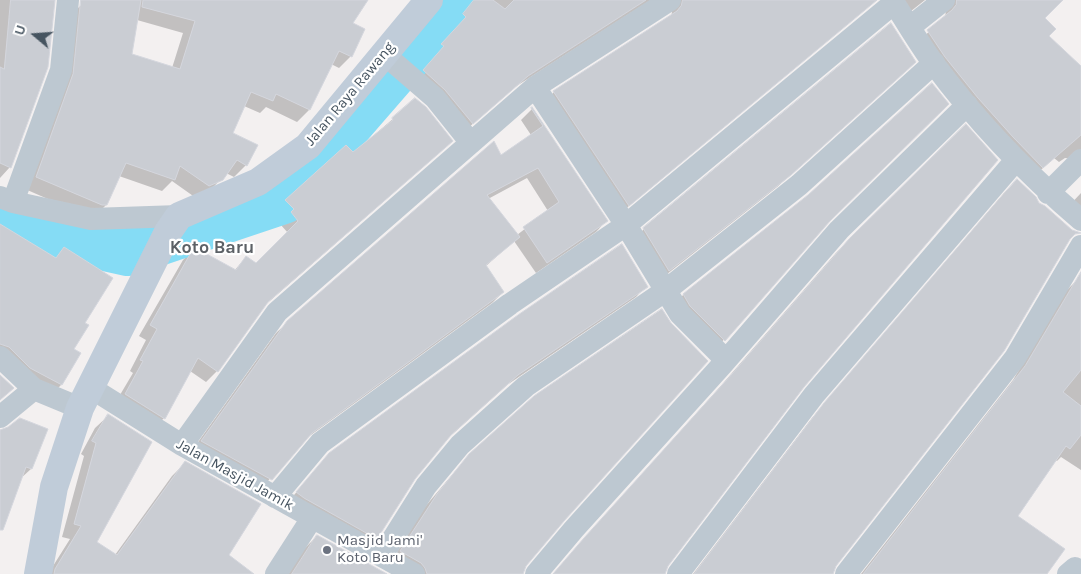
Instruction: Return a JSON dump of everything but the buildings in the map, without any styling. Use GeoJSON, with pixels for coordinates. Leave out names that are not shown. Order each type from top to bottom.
{"type":"FeatureCollection","features":[{"type":"Feature","properties":{"kind":"main road","name":"Jalan Raya Rawang"},"geometry":{"type":"LineString","coordinates":[[174,224],[258,182],[308,146],[388,58],[430,0]]}},
{"type":"Feature","properties":{"kind":"main road"},"geometry":{"type":"LineString","coordinates":[[38,574],[54,487],[86,398],[174,224]]}},
{"type":"Feature","properties":{"kind":"street"},"geometry":{"type":"LineString","coordinates":[[68,0],[61,70],[7,199],[90,219],[174,224]]}},
{"type":"Feature","properties":{"kind":"street"},"geometry":{"type":"LineString","coordinates":[[182,445],[277,312],[535,87],[670,0]]}},
{"type":"Feature","properties":{"kind":"street"},"geometry":{"type":"LineString","coordinates":[[910,27],[944,0]]}},
{"type":"Feature","properties":{"kind":"street"},"geometry":{"type":"LineString","coordinates":[[275,497],[320,443],[510,304],[626,226],[893,2],[934,63],[967,105],[1016,160],[1048,192],[1081,220]]}},
{"type":"Feature","properties":{"kind":"street"},"geometry":{"type":"LineString","coordinates":[[388,58],[435,98],[470,143]]}},
{"type":"Feature","properties":{"kind":"street"},"geometry":{"type":"LineString","coordinates":[[382,556],[426,486],[460,445],[526,386],[665,291],[799,185],[934,63]]}},
{"type":"Feature","properties":{"kind":"street"},"geometry":{"type":"LineString","coordinates":[[535,87],[626,226],[680,314],[726,360]]}},
{"type":"Feature","properties":{"kind":"street"},"geometry":{"type":"LineString","coordinates":[[536,574],[839,230],[967,105]]}},
{"type":"Feature","properties":{"kind":"street"},"geometry":{"type":"LineString","coordinates":[[678,574],[814,395],[1016,160]]}},
{"type":"Feature","properties":{"kind":"street"},"geometry":{"type":"LineString","coordinates":[[1048,192],[1081,160]]}},
{"type":"Feature","properties":{"kind":"street"},"geometry":{"type":"LineString","coordinates":[[846,574],[1015,358],[1081,246]]}},
{"type":"Feature","properties":{"kind":"street"},"geometry":{"type":"LineString","coordinates":[[0,357],[34,389],[0,417]]}},
{"type":"Feature","properties":{"kind":"street","name":"Jalan Masjid Jamik"},"geometry":{"type":"LineString","coordinates":[[34,389],[86,398],[182,445],[414,574]]}},
{"type":"Feature","properties":{"kind":"street"},"geometry":{"type":"LineString","coordinates":[[276,574],[312,518]]}},
{"type":"Feature","properties":{"kind":"street"},"geometry":{"type":"LineString","coordinates":[[1068,574],[1075,568],[1081,573]]}},
{"type":"Feature","properties":{"kind":"waterway"},"geometry":{"type":"LineString","coordinates":[[0,216],[51,234],[128,251],[283,199],[454,2]]}},
{"type":"Feature","properties":{"kind":"place","name":"Masjid Jami' Koto Baru"},"geometry":{"type":"Point","coordinates":[327,550]}},
{"type":"Feature","properties":{"kind":"district","name":"Koto Baru"},"geometry":{"type":"Point","coordinates":[212,248]}}]}
